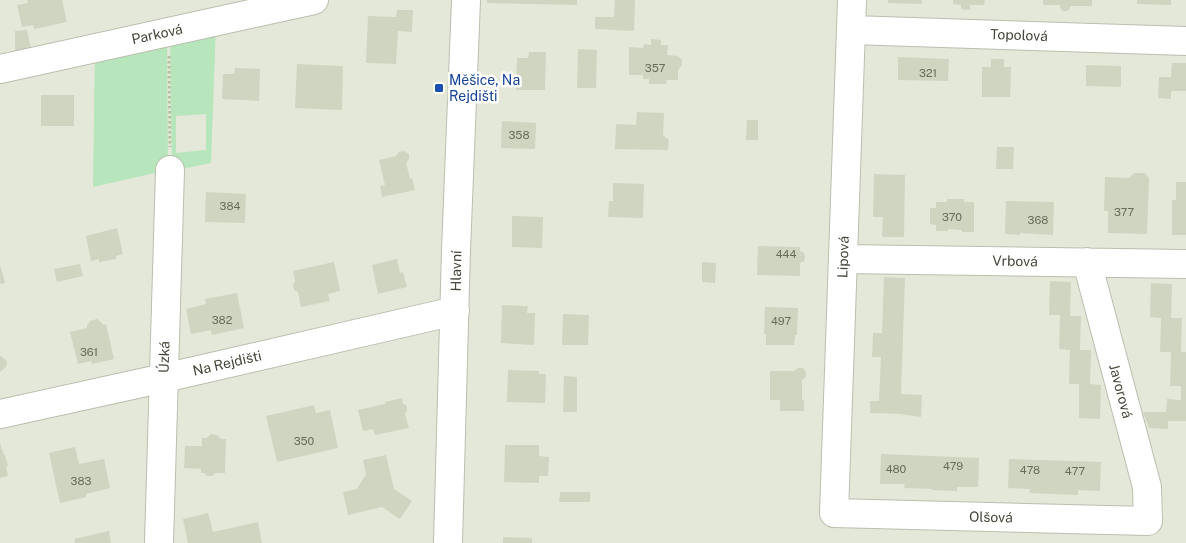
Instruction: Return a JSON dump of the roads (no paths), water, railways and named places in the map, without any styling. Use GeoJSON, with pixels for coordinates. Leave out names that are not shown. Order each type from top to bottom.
{"type":"FeatureCollection","features":[{"type":"Feature","properties":{"kind":"street","name":"Parková"},"geometry":{"type":"LineString","coordinates":[[0,69],[314,0]]}},
{"type":"Feature","properties":{"kind":"street","name":"Hlavní"},"geometry":{"type":"LineString","coordinates":[[448,543],[454,310],[466,0]]}},
{"type":"Feature","properties":{"kind":"street","name":"Lipová"},"geometry":{"type":"LineString","coordinates":[[834,514],[852,0]]}},
{"type":"Feature","properties":{"kind":"street","name":"Topolová"},"geometry":{"type":"LineString","coordinates":[[851,30],[1186,41]]}},
{"type":"Feature","properties":{"kind":"street","name":"Úzká"},"geometry":{"type":"LineString","coordinates":[[159,543],[170,170]]}},
{"type":"Feature","properties":{"kind":"street","name":"Vrbová"},"geometry":{"type":"LineString","coordinates":[[843,259],[1186,264]]}},
{"type":"Feature","properties":{"kind":"street","name":"Javorová"},"geometry":{"type":"LineString","coordinates":[[1087,262],[1147,486],[1148,521]]}},
{"type":"Feature","properties":{"kind":"street","name":"Na Rejdišti"},"geometry":{"type":"LineString","coordinates":[[0,414],[164,378],[454,310]]}},
{"type":"Feature","properties":{"kind":"street","name":"Olšová"},"geometry":{"type":"LineString","coordinates":[[834,514],[1148,521]]}},
{"type":"Feature","properties":{"kind":"place","name":"Měšice, Na Rejdišti"},"geometry":{"type":"Point","coordinates":[439,88]}}]}
